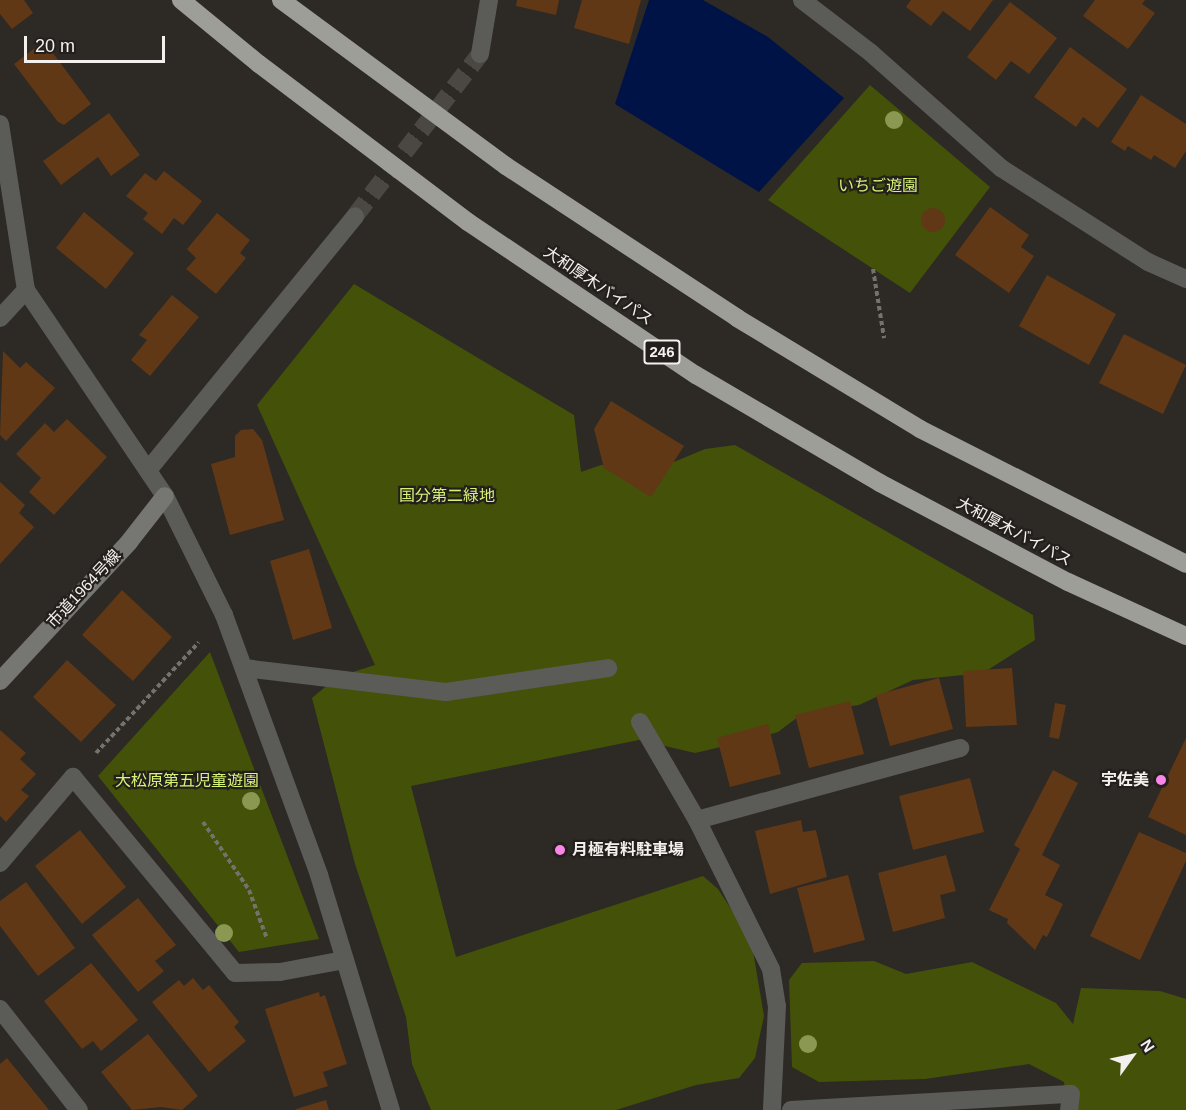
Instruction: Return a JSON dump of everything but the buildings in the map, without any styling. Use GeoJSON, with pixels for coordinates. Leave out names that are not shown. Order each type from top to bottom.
{"type":"FeatureCollection","features":[{"type":"Feature","properties":{"kind":"highway","name":"大和厚木バイパス"},"geometry":{"type":"LineString","coordinates":[[181,0],[468,222],[696,375],[891,489],[1068,582],[1186,636]]}},
{"type":"Feature","properties":{"kind":"highway"},"geometry":{"type":"LineString","coordinates":[[281,0],[506,166],[737,318],[920,429],[1186,564]]}},
{"type":"Feature","properties":{"kind":"street"},"geometry":{"type":"LineString","coordinates":[[480,54],[489,0]]}},
{"type":"Feature","properties":{"kind":"street"},"geometry":{"type":"LineString","coordinates":[[802,0],[871,53],[1001,168],[1148,262],[1186,279]]}},
{"type":"Feature","properties":{"kind":"street"},"geometry":{"type":"LineString","coordinates":[[0,124],[26,290],[149,469],[165,496],[224,615],[289,787],[391,1110]]}},
{"type":"Feature","properties":{"kind":"street"},"geometry":{"type":"LineString","coordinates":[[149,469],[355,216]]}},
{"type":"Feature","properties":{"kind":"street"},"geometry":{"type":"LineString","coordinates":[[0,318],[26,290]]}},
{"type":"Feature","properties":{"kind":"street","name":"市道1964号線"},"geometry":{"type":"LineString","coordinates":[[0,681],[129,542],[165,496]]}},
{"type":"Feature","properties":{"kind":"street"},"geometry":{"type":"LineString","coordinates":[[244,668],[446,692],[608,668]]}},
{"type":"Feature","properties":{"kind":"street"},"geometry":{"type":"LineString","coordinates":[[640,722],[697,820],[771,969],[777,1006],[772,1110]]}},
{"type":"Feature","properties":{"kind":"street"},"geometry":{"type":"LineString","coordinates":[[697,820],[960,748]]}},
{"type":"Feature","properties":{"kind":"street"},"geometry":{"type":"LineString","coordinates":[[0,863],[73,777],[235,973],[279,972],[345,960]]}},
{"type":"Feature","properties":{"kind":"street"},"geometry":{"type":"LineString","coordinates":[[0,1009],[79,1110]]}},
{"type":"Feature","properties":{"kind":"street"},"geometry":{"type":"LineString","coordinates":[[791,1110],[1071,1094],[1069,1110]]}},
{"type":"Feature","properties":{"kind":"path"},"geometry":{"type":"LineString","coordinates":[[873,269],[884,338]]}},
{"type":"Feature","properties":{"kind":"path"},"geometry":{"type":"LineString","coordinates":[[73,777],[224,615]]}},
{"type":"Feature","properties":{"kind":"path"},"geometry":{"type":"LineString","coordinates":[[203,822],[249,890],[255,906]]}},
{"type":"Feature","properties":{"kind":"green space","name":"いちご遊園"},"geometry":{"type":"Polygon","coordinates":[[[870,85],[990,187],[910,293],[768,200],[870,85]]]}},
{"type":"Feature","properties":{"kind":"green space","name":"国分第二緑地"},"geometry":{"type":"Polygon","coordinates":[[[354,284],[574,415],[581,472],[601,465],[669,464],[705,449],[735,445],[1033,615],[1035,640],[983,673],[913,680],[859,705],[802,714],[778,732],[742,742],[695,753],[639,740],[411,786],[456,957],[703,876],[718,889],[751,939],[764,1016],[755,1058],[739,1078],[696,1085],[616,1110],[431,1110],[412,1064],[406,1017],[355,864],[312,698],[337,677],[375,665],[257,405],[354,284]]]}},
{"type":"Feature","properties":{"kind":"green space","name":"大松原第五児童遊園"},"geometry":{"type":"Polygon","coordinates":[[[210,652],[319,939],[239,952],[98,776],[210,652]]]}},
{"type":"Feature","properties":{"kind":"green space"},"geometry":{"type":"Polygon","coordinates":[[[874,961],[906,974],[972,962],[1056,1003],[1073,1024],[1081,988],[1160,991],[1186,999],[1186,1110],[1067,1110],[1064,1082],[1029,1064],[925,1079],[819,1082],[792,1067],[789,980],[802,963],[874,961]]]}},
{"type":"Feature","properties":{"kind":"shaded area"},"geometry":{"type":"Polygon","coordinates":[[[649,0],[703,0],[768,37],[844,98],[759,192],[615,104],[649,0]]]}},
{"type":"Feature","properties":{"kind":"tunnel"},"geometry":{"type":"LineString","coordinates":[[355,216],[480,54]]}},
{"type":"Feature","properties":{"kind":"place","name":"宇佐美"},"geometry":{"type":"Point","coordinates":[1161,780]}},
{"type":"Feature","properties":{"kind":"place","name":"月極有料駐車場"},"geometry":{"type":"Point","coordinates":[560,850]}}]}
